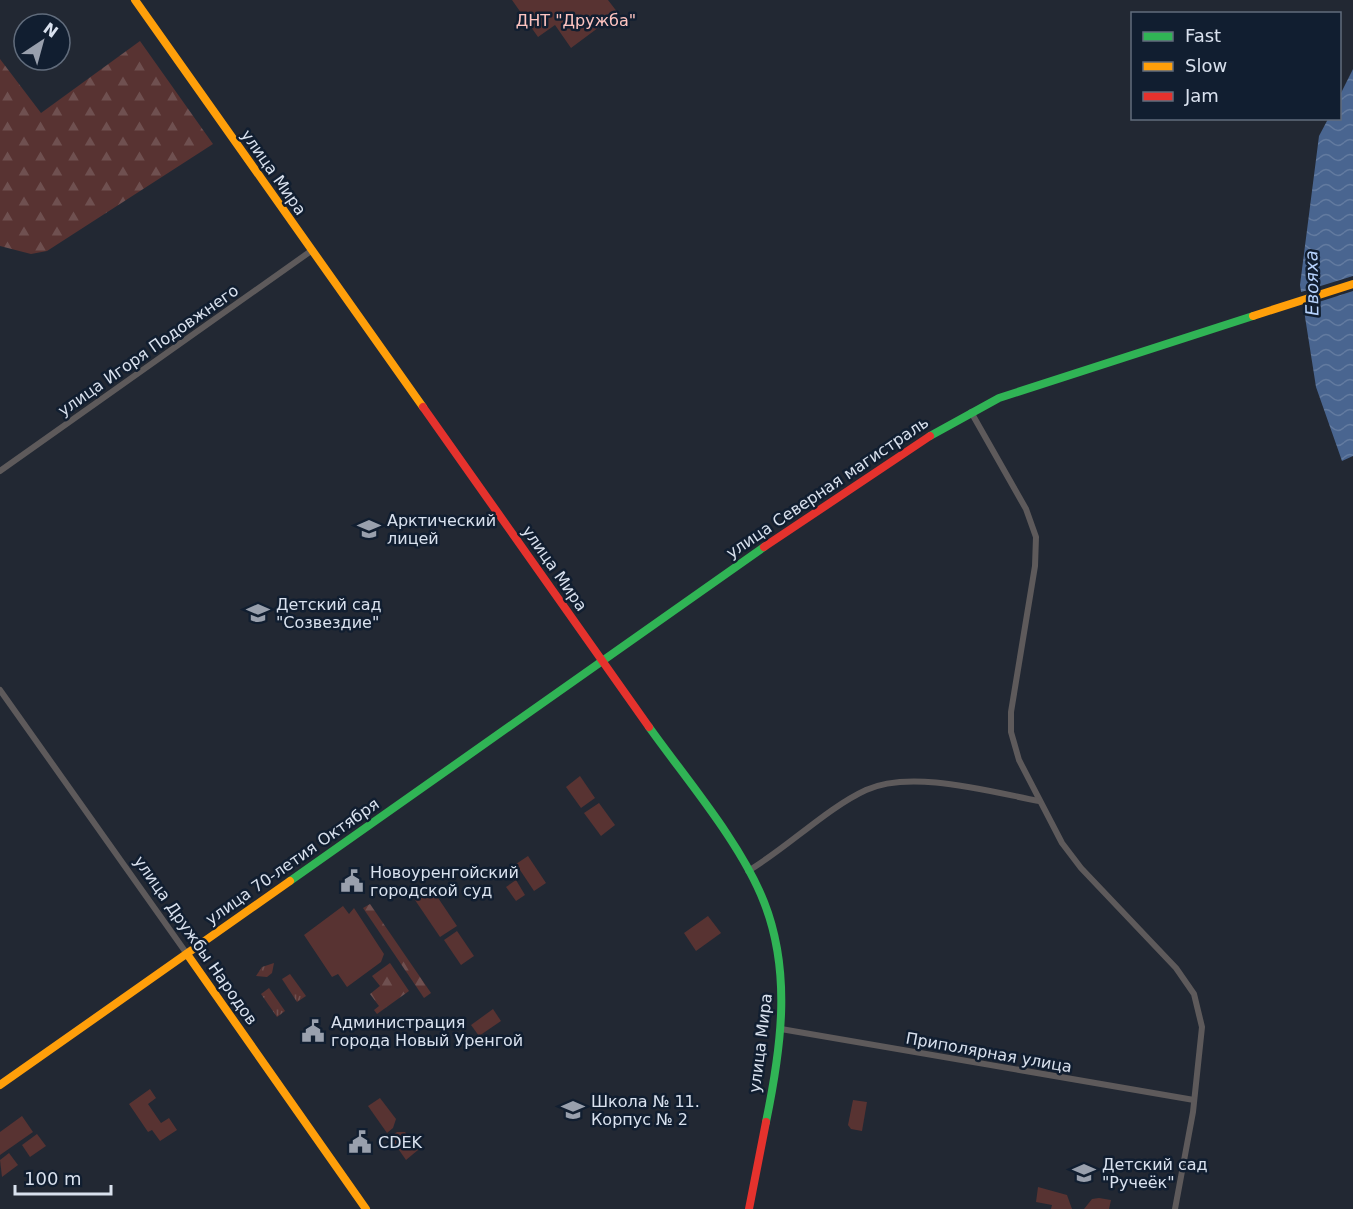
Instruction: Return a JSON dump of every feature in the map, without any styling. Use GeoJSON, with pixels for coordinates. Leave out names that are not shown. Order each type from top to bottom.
{"type":"FeatureCollection","features":[{"type":"Feature","properties":{"kind":"street","name":"улица Мира"},"geometry":{"type":"LineString","coordinates":[[135,0],[602,661],[748,871],[765,903],[779,953],[782,992],[781,1029],[749,1209]]}},
{"type":"Feature","properties":{"kind":"street","name":"улица Игоря Подовжнего"},"geometry":{"type":"LineString","coordinates":[[0,471],[311,251]]}},
{"type":"Feature","properties":{"kind":"street","name":"улица Северная магистраль"},"geometry":{"type":"LineString","coordinates":[[602,661],[882,465],[970,412],[1022,389],[1353,284]]}},
{"type":"Feature","properties":{"kind":"street"},"geometry":{"type":"LineString","coordinates":[[970,412],[1026,508],[1036,537],[1035,566],[1011,723],[1019,760],[1039,801],[1071,856],[1176,968],[1194,994],[1202,1027],[1194,1100],[1175,1209]]}},
{"type":"Feature","properties":{"kind":"street","name":"улица 70-летия Октября"},"geometry":{"type":"LineString","coordinates":[[0,1085],[602,661]]}},
{"type":"Feature","properties":{"kind":"street","name":"улица Дружбы Народов"},"geometry":{"type":"LineString","coordinates":[[0,690],[366,1209]]}},
{"type":"Feature","properties":{"kind":"street"},"geometry":{"type":"LineString","coordinates":[[748,871],[856,795],[881,785],[904,782],[939,784],[1039,801]]}},
{"type":"Feature","properties":{"kind":"street","name":"Приполярная улица"},"geometry":{"type":"LineString","coordinates":[[781,1029],[1194,1100]]}},
{"type":"Feature","properties":{"kind":"green space","name":"ДНТ \"Дружба\""},"geometry":{"type":"Polygon","coordinates":[[[512,0],[608,0],[618,13],[571,48],[555,25],[538,37],[512,0]]]}},
{"type":"Feature","properties":{"kind":"green space"},"geometry":{"type":"Polygon","coordinates":[[[140,41],[213,144],[47,251],[31,254],[0,246],[0,59],[41,113],[140,41]]]}},
{"type":"Feature","properties":{"kind":"green space"},"geometry":{"type":"Polygon","coordinates":[[[580,776],[595,798],[581,808],[566,787],[580,776]]]}},
{"type":"Feature","properties":{"kind":"green space"},"geometry":{"type":"Polygon","coordinates":[[[599,803],[615,825],[601,836],[584,813],[599,803]]]}},
{"type":"Feature","properties":{"kind":"green space"},"geometry":{"type":"Polygon","coordinates":[[[528,856],[546,883],[534,891],[516,864],[528,856]]]}},
{"type":"Feature","properties":{"kind":"green space"},"geometry":{"type":"Polygon","coordinates":[[[516,880],[525,895],[516,901],[506,887],[516,880]]]}},
{"type":"Feature","properties":{"kind":"green space"},"geometry":{"type":"Polygon","coordinates":[[[432,889],[457,926],[440,937],[415,900],[432,889]]]}},
{"type":"Feature","properties":{"kind":"green space"},"geometry":{"type":"Polygon","coordinates":[[[370,904],[431,993],[424,998],[363,908],[370,904]]]}},
{"type":"Feature","properties":{"kind":"green space"},"geometry":{"type":"Polygon","coordinates":[[[343,906],[349,914],[354,908],[384,954],[381,962],[347,987],[338,974],[332,977],[304,935],[343,906]]]}},
{"type":"Feature","properties":{"kind":"green space"},"geometry":{"type":"Polygon","coordinates":[[[708,916],[721,933],[696,951],[684,933],[708,916]]]}},
{"type":"Feature","properties":{"kind":"green space"},"geometry":{"type":"Polygon","coordinates":[[[457,931],[474,956],[461,965],[444,940],[457,931]]]}},
{"type":"Feature","properties":{"kind":"green space"},"geometry":{"type":"Polygon","coordinates":[[[274,963],[272,973],[267,977],[256,976],[262,967],[274,963]]]}},
{"type":"Feature","properties":{"kind":"green space"},"geometry":{"type":"Polygon","coordinates":[[[390,963],[409,991],[377,1014],[374,1010],[379,1006],[370,994],[380,986],[372,976],[390,963]]]}},
{"type":"Feature","properties":{"kind":"green space"},"geometry":{"type":"Polygon","coordinates":[[[290,974],[306,996],[297,1002],[282,979],[290,974]]]}},
{"type":"Feature","properties":{"kind":"green space"},"geometry":{"type":"Polygon","coordinates":[[[269,988],[285,1011],[277,1017],[261,994],[269,988]]]}},
{"type":"Feature","properties":{"kind":"green space"},"geometry":{"type":"Polygon","coordinates":[[[493,1009],[501,1021],[479,1036],[471,1025],[493,1009]]]}},
{"type":"Feature","properties":{"kind":"green space"},"geometry":{"type":"Polygon","coordinates":[[[150,1089],[156,1098],[148,1104],[161,1123],[169,1118],[177,1130],[160,1141],[152,1130],[148,1132],[129,1104],[150,1089]]]}},
{"type":"Feature","properties":{"kind":"green space"},"geometry":{"type":"Polygon","coordinates":[[[380,1098],[396,1119],[393,1128],[387,1133],[368,1106],[380,1098]]]}},
{"type":"Feature","properties":{"kind":"green space"},"geometry":{"type":"Polygon","coordinates":[[[853,1100],[867,1102],[862,1131],[851,1129],[848,1125],[853,1100]]]}},
{"type":"Feature","properties":{"kind":"green space"},"geometry":{"type":"Polygon","coordinates":[[[22,1116],[33,1132],[0,1155],[0,1132],[22,1116]]]}},
{"type":"Feature","properties":{"kind":"green space"},"geometry":{"type":"Polygon","coordinates":[[[397,1132],[405,1132],[418,1150],[406,1160],[390,1137],[397,1132]]]}},
{"type":"Feature","properties":{"kind":"green space"},"geometry":{"type":"Polygon","coordinates":[[[37,1134],[46,1146],[30,1157],[22,1145],[37,1134]]]}},
{"type":"Feature","properties":{"kind":"green space"},"geometry":{"type":"Polygon","coordinates":[[[9,1153],[18,1165],[2,1177],[0,1160],[9,1153]]]}},
{"type":"Feature","properties":{"kind":"green space"},"geometry":{"type":"Polygon","coordinates":[[[1038,1187],[1067,1195],[1072,1209],[1051,1209],[1052,1205],[1036,1202],[1038,1187]]]}},
{"type":"Feature","properties":{"kind":"green space"},"geometry":{"type":"Polygon","coordinates":[[[1092,1199],[1111,1200],[1109,1209],[1084,1209],[1092,1199]]]}},
{"type":"Feature","properties":{"kind":"water","name":"Евояха"},"geometry":{"type":"Polygon","coordinates":[[[1353,69],[1353,456],[1342,461],[1316,387],[1300,285],[1319,136],[1327,120],[1341,120],[1341,93],[1353,69]]]}},
{"type":"Feature","properties":{"kind":"pier"},"geometry":{"type":"Polygon","coordinates":[[[1353,276],[1353,291],[1300,308],[1298,293],[1353,276]]]}},
{"type":"Feature","properties":{"kind":"traffic: fast"},"geometry":{"type":"LineString","coordinates":[[930,436],[999,398],[1253,316]]}},
{"type":"Feature","properties":{"kind":"traffic: fast"},"geometry":{"type":"LineString","coordinates":[[290,881],[764,547]]}},
{"type":"Feature","properties":{"kind":"traffic: fast"},"geometry":{"type":"LineString","coordinates":[[649,727],[742,857],[764,902],[773,929],[781,984],[781,1011],[776,1067],[766,1122]]}},
{"type":"Feature","properties":{"kind":"traffic: slow"},"geometry":{"type":"LineString","coordinates":[[135,0],[423,407]]}},
{"type":"Feature","properties":{"kind":"traffic: slow"},"geometry":{"type":"LineString","coordinates":[[1253,316],[1353,284]]}},
{"type":"Feature","properties":{"kind":"traffic: slow"},"geometry":{"type":"LineString","coordinates":[[0,1085],[290,881]]}},
{"type":"Feature","properties":{"kind":"traffic: slow"},"geometry":{"type":"LineString","coordinates":[[187,954],[366,1209]]}},
{"type":"Feature","properties":{"kind":"traffic: jam"},"geometry":{"type":"LineString","coordinates":[[423,407],[649,727]]}},
{"type":"Feature","properties":{"kind":"traffic: jam"},"geometry":{"type":"LineString","coordinates":[[764,547],[930,436]]}},
{"type":"Feature","properties":{"kind":"traffic: jam"},"geometry":{"type":"LineString","coordinates":[[749,1209],[766,1122]]}},
{"type":"Feature","properties":{"kind":"place","name":"Арктический лицей"},"geometry":{"type":"Point","coordinates":[369,529]}},
{"type":"Feature","properties":{"kind":"place","name":"Детский сад \"Созвездие\""},"geometry":{"type":"Point","coordinates":[258,613]}},
{"type":"Feature","properties":{"kind":"place","name":"Новоуренгойский городской суд"},"geometry":{"type":"Point","coordinates":[352,881]}},
{"type":"Feature","properties":{"kind":"place","name":"Администрация города Новый Уренгой"},"geometry":{"type":"Point","coordinates":[313,1031]}},
{"type":"Feature","properties":{"kind":"place","name":"Школа № 11. Корпус № 2"},"geometry":{"type":"Point","coordinates":[573,1110]}},
{"type":"Feature","properties":{"kind":"place","name":"CDEK"},"geometry":{"type":"Point","coordinates":[360,1142]}},
{"type":"Feature","properties":{"kind":"place","name":"Детский сад \"Ручеёк\""},"geometry":{"type":"Point","coordinates":[1084,1173]}}]}
